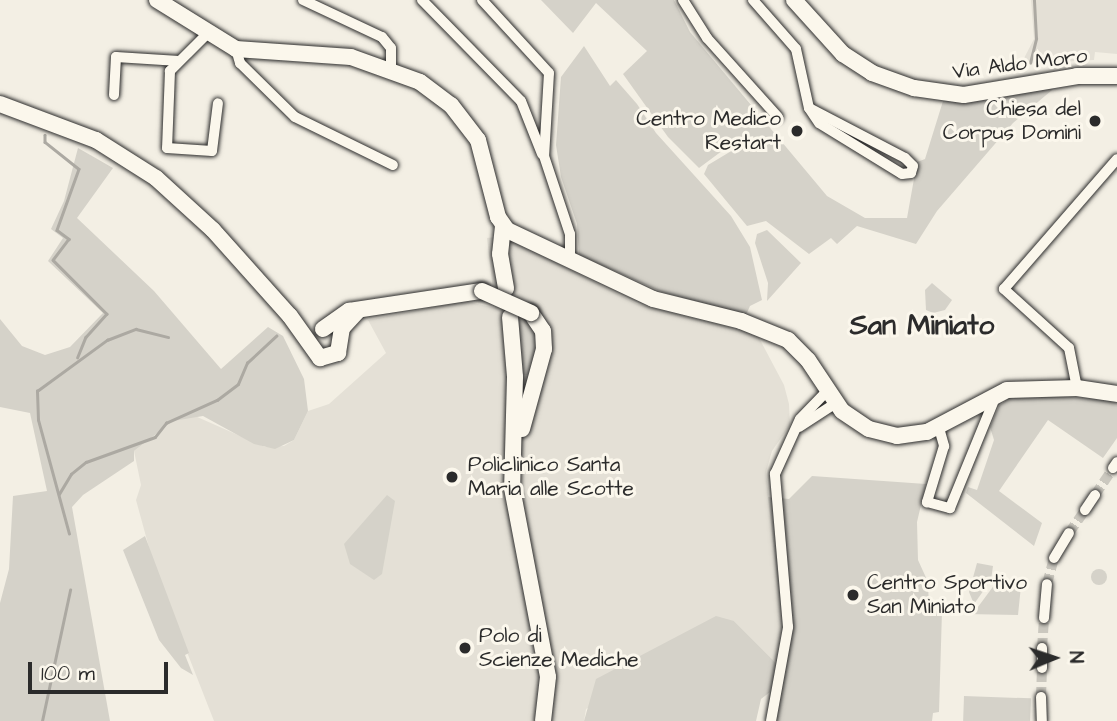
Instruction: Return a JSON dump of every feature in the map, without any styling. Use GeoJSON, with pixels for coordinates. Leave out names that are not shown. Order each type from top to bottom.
{"type":"FeatureCollection","features":[{"type":"Feature","properties":{"kind":"street"},"geometry":{"type":"LineString","coordinates":[[157,0],[236,49],[342,56],[391,69],[435,92],[468,125],[485,156],[503,226],[500,254],[506,288],[509,253],[518,237]]}},
{"type":"Feature","properties":{"kind":"street"},"geometry":{"type":"LineString","coordinates":[[303,0],[382,37],[391,48],[391,69]]}},
{"type":"Feature","properties":{"kind":"street"},"geometry":{"type":"LineString","coordinates":[[422,0],[521,101],[544,156],[570,234],[570,261]]}},
{"type":"Feature","properties":{"kind":"street"},"geometry":{"type":"LineString","coordinates":[[482,0],[548,71],[544,156]]}},
{"type":"Feature","properties":{"kind":"street"},"geometry":{"type":"LineString","coordinates":[[683,0],[707,38],[778,117]]}},
{"type":"Feature","properties":{"kind":"street"},"geometry":{"type":"LineString","coordinates":[[753,0],[796,48],[809,108],[819,123],[902,174],[911,173],[913,166],[905,159],[809,108]]}},
{"type":"Feature","properties":{"kind":"street","name":"Via Aldo Moro"},"geometry":{"type":"LineString","coordinates":[[794,0],[853,62],[914,88],[964,95],[1077,76],[1117,76]]}},
{"type":"Feature","properties":{"kind":"street"},"geometry":{"type":"LineString","coordinates":[[210,31],[179,61],[169,75],[168,148],[212,151],[218,103]]}},
{"type":"Feature","properties":{"kind":"street"},"geometry":{"type":"LineString","coordinates":[[236,49],[239,62],[295,117],[393,165]]}},
{"type":"Feature","properties":{"kind":"street"},"geometry":{"type":"LineString","coordinates":[[114,94],[116,57],[179,61]]}},
{"type":"Feature","properties":{"kind":"street"},"geometry":{"type":"LineString","coordinates":[[1,105],[75,130],[143,169],[214,230],[289,316],[317,335],[340,338]]}},
{"type":"Feature","properties":{"kind":"street"},"geometry":{"type":"LineString","coordinates":[[1077,388],[1069,348],[1004,289],[1117,159]]}},
{"type":"Feature","properties":{"kind":"street"},"geometry":{"type":"LineString","coordinates":[[503,226],[518,237],[663,303],[741,321],[778,335],[805,355],[832,397],[860,424],[884,434],[910,436],[939,428],[996,393],[1077,388],[1117,394]]}},
{"type":"Feature","properties":{"kind":"street"},"geometry":{"type":"LineString","coordinates":[[357,312],[345,322],[340,338],[340,350],[330,359],[316,356],[317,335],[339,315],[482,291],[531,313],[544,339],[533,382],[520,456],[512,471]]}},
{"type":"Feature","properties":{"kind":"street"},"geometry":{"type":"LineString","coordinates":[[510,317],[515,390],[512,471],[514,506],[548,677],[543,721]]}},
{"type":"Feature","properties":{"kind":"street"},"geometry":{"type":"LineString","coordinates":[[515,390],[521,393],[533,382]]}},
{"type":"Feature","properties":{"kind":"street"},"geometry":{"type":"LineString","coordinates":[[939,428],[944,446],[928,502],[950,508],[996,393]]}},
{"type":"Feature","properties":{"kind":"street"},"geometry":{"type":"LineString","coordinates":[[771,721],[788,627],[774,481],[792,433],[807,409],[832,397]]}},
{"type":"Feature","properties":{"kind":"street"},"geometry":{"type":"LineString","coordinates":[[973,406],[983,424]]}},
{"type":"Feature","properties":{"kind":"street"},"geometry":{"type":"LineString","coordinates":[[1085,510],[1095,495]]}},
{"type":"Feature","properties":{"kind":"street"},"geometry":{"type":"LineString","coordinates":[[1054,558],[1069,533]]}},
{"type":"Feature","properties":{"kind":"street"},"geometry":{"type":"LineString","coordinates":[[1044,618],[1047,584]]}},
{"type":"Feature","properties":{"kind":"street"},"geometry":{"type":"LineString","coordinates":[[1042,648],[1042,668]]}},
{"type":"Feature","properties":{"kind":"street"},"geometry":{"type":"LineString","coordinates":[[1041,697],[1042,721]]}},
{"type":"Feature","properties":{"kind":"shaded area"},"geometry":{"type":"Polygon","coordinates":[[[541,0],[674,0],[690,32],[827,196],[865,218],[907,218],[917,162],[925,159],[943,101],[1058,85],[1013,123],[937,211],[916,244],[857,226],[837,244],[831,238],[809,254],[766,221],[747,226],[704,174],[708,165],[733,150],[730,145],[699,168],[668,137],[623,74],[647,51],[596,3],[573,33],[541,0]]]}},
{"type":"Feature","properties":{"kind":"shaded area"},"geometry":{"type":"Polygon","coordinates":[[[1031,0],[1117,0],[1117,54],[1095,52],[1094,60],[1021,64],[1034,39],[1031,0]]]}},
{"type":"Feature","properties":{"kind":"shaded area"},"geometry":{"type":"Polygon","coordinates":[[[584,46],[610,86],[616,80],[637,104],[656,133],[731,216],[750,247],[762,300],[750,306],[746,315],[662,292],[579,255],[577,224],[561,177],[556,145],[561,77],[584,46]]]}},
{"type":"Feature","properties":{"kind":"shaded area"},"geometry":{"type":"Polygon","coordinates":[[[78,148],[113,168],[77,218],[154,291],[221,369],[268,327],[283,336],[304,379],[308,411],[294,440],[275,449],[254,444],[203,416],[173,421],[134,451],[134,461],[83,495],[72,507],[110,721],[0,721],[0,603],[9,569],[13,496],[47,491],[30,413],[0,407],[0,319],[22,346],[45,355],[70,347],[103,313],[48,261],[63,238],[51,229],[64,201],[78,148]]]}},
{"type":"Feature","properties":{"kind":"shaded area"},"geometry":{"type":"Polygon","coordinates":[[[767,230],[801,263],[767,301],[768,283],[755,243],[757,234],[767,230]]]}},
{"type":"Feature","properties":{"kind":"shaded area","name":"Policlinico Santa Maria alle Scotte"},"geometry":{"type":"Polygon","coordinates":[[[505,236],[637,304],[757,334],[784,385],[789,404],[790,425],[772,451],[766,472],[783,631],[777,664],[734,621],[586,709],[584,721],[214,721],[156,573],[136,500],[141,485],[134,451],[173,421],[195,416],[265,447],[284,446],[294,440],[308,411],[329,404],[386,353],[368,320],[465,301],[495,308],[487,238],[505,236]]]}},
{"type":"Feature","properties":{"kind":"shaded area"},"geometry":{"type":"Polygon","coordinates":[[[932,283],[952,300],[945,310],[933,313],[926,310],[925,290],[932,283]]]}},
{"type":"Feature","properties":{"kind":"shaded area"},"geometry":{"type":"Polygon","coordinates":[[[517,318],[531,326],[538,339],[531,375],[522,375],[517,318]]]}},
{"type":"Feature","properties":{"kind":"shaded area"},"geometry":{"type":"Polygon","coordinates":[[[1041,395],[1117,400],[1117,438],[1103,458],[1048,420],[999,491],[1042,523],[1034,546],[966,493],[968,487],[977,490],[994,440],[990,427],[999,406],[1009,398],[1041,395]]]}},
{"type":"Feature","properties":{"kind":"shaded area","name":"Centro Sportivo San Miniato"},"geometry":{"type":"Polygon","coordinates":[[[812,476],[926,484],[917,522],[918,560],[928,582],[929,610],[942,611],[939,712],[933,713],[932,721],[766,721],[770,692],[761,699],[756,721],[584,721],[596,679],[716,616],[734,621],[776,663],[783,631],[768,497],[789,499],[812,476]]]}},
{"type":"Feature","properties":{"kind":"shaded area"},"geometry":{"type":"Polygon","coordinates":[[[387,495],[395,501],[382,574],[374,580],[350,564],[344,544],[387,495]]]}},
{"type":"Feature","properties":{"kind":"shaded area"},"geometry":{"type":"Polygon","coordinates":[[[145,536],[189,653],[185,655],[193,675],[181,668],[159,640],[123,550],[145,536]]]}},
{"type":"Feature","properties":{"kind":"shaded area"},"geometry":{"type":"Polygon","coordinates":[[[977,563],[993,566],[991,580],[974,604],[969,592],[977,563]]]}},
{"type":"Feature","properties":{"kind":"shaded area"},"geometry":{"type":"Polygon","coordinates":[[[1099,569],[1107,577],[1099,585],[1091,577],[1099,569]]]}},
{"type":"Feature","properties":{"kind":"shaded area"},"geometry":{"type":"Polygon","coordinates":[[[995,584],[1021,586],[1018,615],[966,614],[975,611],[995,584]]]}},
{"type":"Feature","properties":{"kind":"shaded area"},"geometry":{"type":"Polygon","coordinates":[[[964,696],[1031,698],[1030,721],[963,721],[964,696]]]}},
{"type":"Feature","properties":{"kind":"waterway"},"geometry":{"type":"LineString","coordinates":[[1030,63],[1036,39],[1034,0]]}},
{"type":"Feature","properties":{"kind":"waterway"},"geometry":{"type":"LineString","coordinates":[[45,135],[45,142],[79,169],[57,230],[69,239],[53,260],[107,314],[86,337],[78,357]]}},
{"type":"Feature","properties":{"kind":"waterway"},"geometry":{"type":"LineString","coordinates":[[69,534],[38,420],[37,391],[107,340],[136,329],[168,337]]}},
{"type":"Feature","properties":{"kind":"waterway"},"geometry":{"type":"LineString","coordinates":[[59,494],[71,474],[86,462],[155,437],[166,423],[217,400],[238,384],[247,363],[276,336]]}},
{"type":"Feature","properties":{"kind":"waterway"},"geometry":{"type":"LineString","coordinates":[[42,721],[70,590]]}},
{"type":"Feature","properties":{"kind":"tunnel"},"geometry":{"type":"LineString","coordinates":[[1095,495],[1113,468]]}},
{"type":"Feature","properties":{"kind":"tunnel"},"geometry":{"type":"LineString","coordinates":[[1069,533],[1085,510]]}},
{"type":"Feature","properties":{"kind":"tunnel"},"geometry":{"type":"LineString","coordinates":[[1047,584],[1054,558]]}},
{"type":"Feature","properties":{"kind":"tunnel"},"geometry":{"type":"LineString","coordinates":[[1042,648],[1044,618]]}},
{"type":"Feature","properties":{"kind":"tunnel"},"geometry":{"type":"LineString","coordinates":[[1041,697],[1042,668]]}},
{"type":"Feature","properties":{"kind":"place","name":"Chiesa del Corpus Domini"},"geometry":{"type":"Point","coordinates":[1095,121]}},
{"type":"Feature","properties":{"kind":"place","name":"Centro Medico Restart"},"geometry":{"type":"Point","coordinates":[797,131]}},
{"type":"Feature","properties":{"kind":"place","name":"Policlinico Santa Maria alle Scotte"},"geometry":{"type":"Point","coordinates":[452,477]}},
{"type":"Feature","properties":{"kind":"place","name":"Centro Sportivo San Miniato"},"geometry":{"type":"Point","coordinates":[853,595]}},
{"type":"Feature","properties":{"kind":"place","name":"Polo di Scienze Mediche"},"geometry":{"type":"Point","coordinates":[465,648]}},
{"type":"Feature","properties":{"kind":"district","name":"San Miniato"},"geometry":{"type":"Point","coordinates":[922,326]}}]}
